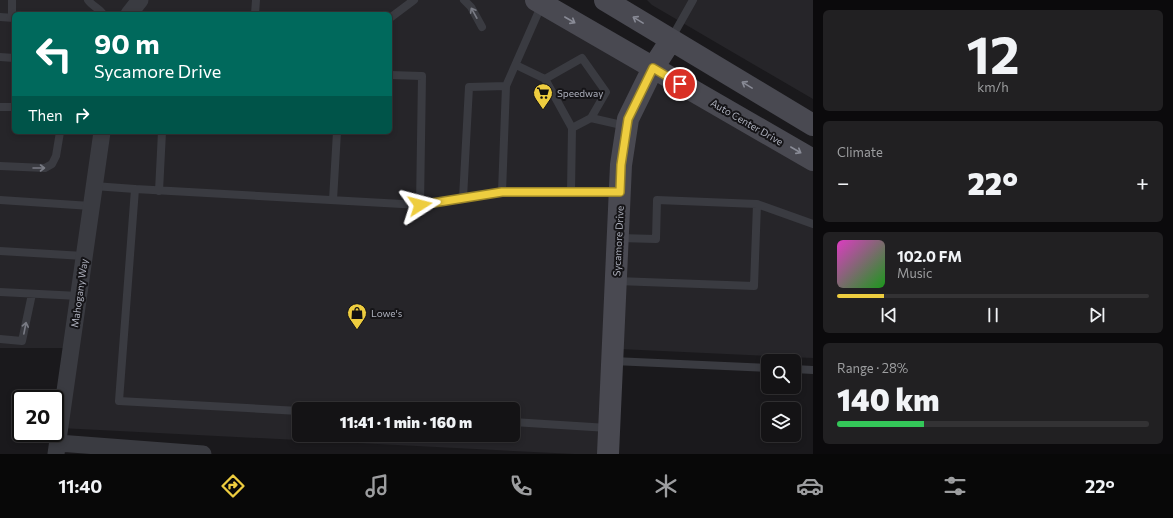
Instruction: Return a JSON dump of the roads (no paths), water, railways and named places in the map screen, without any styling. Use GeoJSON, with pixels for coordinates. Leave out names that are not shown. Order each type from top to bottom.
{"type":"FeatureCollection","features":[{"type":"Feature","properties":{"kind":"main road"},"geometry":{"type":"LineString","coordinates":[[605,0],[813,125]]}},
{"type":"Feature","properties":{"kind":"main road","name":"Auto Center Drive"},"geometry":{"type":"LineString","coordinates":[[539,2],[813,160]]}},
{"type":"Feature","properties":{"kind":"main road","name":"Sycamore Drive"},"geometry":{"type":"LineString","coordinates":[[608,454],[621,165],[628,119],[653,68],[671,40]]}},
{"type":"Feature","properties":{"kind":"street"},"geometry":{"type":"LineString","coordinates":[[131,12],[140,0]]}},
{"type":"Feature","properties":{"kind":"street","name":"Mahogany Way"},"geometry":{"type":"LineString","coordinates":[[57,448],[102,134]]}},
{"type":"Feature","properties":{"kind":"street"},"geometry":{"type":"LineString","coordinates":[[57,448],[203,454]]}},
{"type":"Feature","properties":{"kind":"lane"},"geometry":{"type":"LineString","coordinates":[[12,0],[13,12]]}},
{"type":"Feature","properties":{"kind":"lane"},"geometry":{"type":"LineString","coordinates":[[88,0],[102,12]]}},
{"type":"Feature","properties":{"kind":"lane"},"geometry":{"type":"LineString","coordinates":[[255,12],[256,0]]}},
{"type":"Feature","properties":{"kind":"lane"},"geometry":{"type":"LineString","coordinates":[[392,16],[414,0]]}},
{"type":"Feature","properties":{"kind":"lane"},"geometry":{"type":"LineString","coordinates":[[464,0],[471,7],[482,27]]}},
{"type":"Feature","properties":{"kind":"lane"},"geometry":{"type":"LineString","coordinates":[[671,40],[693,0]]}},
{"type":"Feature","properties":{"kind":"lane"},"geometry":{"type":"LineString","coordinates":[[502,192],[506,86],[516,65],[539,2]]}},
{"type":"Feature","properties":{"kind":"lane"},"geometry":{"type":"LineString","coordinates":[[0,17],[12,18]]}},
{"type":"Feature","properties":{"kind":"lane"},"geometry":{"type":"LineString","coordinates":[[0,57],[12,58]]}},
{"type":"Feature","properties":{"kind":"lane"},"geometry":{"type":"LineString","coordinates":[[545,79],[582,58],[606,92],[592,118],[572,128]]}},
{"type":"Feature","properties":{"kind":"lane"},"geometry":{"type":"LineString","coordinates":[[516,65],[545,79],[572,128],[571,192]]}},
{"type":"Feature","properties":{"kind":"lane"},"geometry":{"type":"LineString","coordinates":[[392,76],[422,76],[420,205]]}},
{"type":"Feature","properties":{"kind":"lane"},"geometry":{"type":"LineString","coordinates":[[462,198],[470,87],[506,86]]}},
{"type":"Feature","properties":{"kind":"lane"},"geometry":{"type":"LineString","coordinates":[[0,107],[12,108]]}},
{"type":"Feature","properties":{"kind":"lane"},"geometry":{"type":"LineString","coordinates":[[592,118],[627,126]]}},
{"type":"Feature","properties":{"kind":"lane"},"geometry":{"type":"LineString","coordinates":[[0,166],[45,168],[52,164],[56,156],[60,134]]}},
{"type":"Feature","properties":{"kind":"lane"},"geometry":{"type":"LineString","coordinates":[[159,191],[162,134]]}},
{"type":"Feature","properties":{"kind":"lane"},"geometry":{"type":"LineString","coordinates":[[333,200],[337,134]]}},
{"type":"Feature","properties":{"kind":"lane"},"geometry":{"type":"LineString","coordinates":[[94,186],[159,191],[420,205],[502,192],[620,192]]}},
{"type":"Feature","properties":{"kind":"lane"},"geometry":{"type":"LineString","coordinates":[[135,189],[119,401],[292,411]]}},
{"type":"Feature","properties":{"kind":"lane"},"geometry":{"type":"LineString","coordinates":[[0,200],[92,206]]}},
{"type":"Feature","properties":{"kind":"lane"},"geometry":{"type":"LineString","coordinates":[[618,238],[656,239],[657,200],[756,204],[813,224]]}},
{"type":"Feature","properties":{"kind":"lane"},"geometry":{"type":"LineString","coordinates":[[616,281],[754,286],[756,204]]}},
{"type":"Feature","properties":{"kind":"lane"},"geometry":{"type":"LineString","coordinates":[[0,251],[84,256]]}},
{"type":"Feature","properties":{"kind":"lane"},"geometry":{"type":"LineString","coordinates":[[0,292],[79,296]]}},
{"type":"Feature","properties":{"kind":"lane"},"geometry":{"type":"LineString","coordinates":[[0,340],[22,341],[32,294]]}},
{"type":"Feature","properties":{"kind":"lane"},"geometry":{"type":"LineString","coordinates":[[612,361],[761,368]]}},
{"type":"Feature","properties":{"kind":"lane"},"geometry":{"type":"LineString","coordinates":[[801,369],[813,370]]}},
{"type":"Feature","properties":{"kind":"lane"},"geometry":{"type":"LineString","coordinates":[[520,422],[609,428]]}},
{"type":"Feature","properties":{"kind":"place","name":"Speedway"},"geometry":{"type":"Point","coordinates":[543,110]}},
{"type":"Feature","properties":{"kind":"place","name":"Lowe's"},"geometry":{"type":"Point","coordinates":[357,330]}}]}
